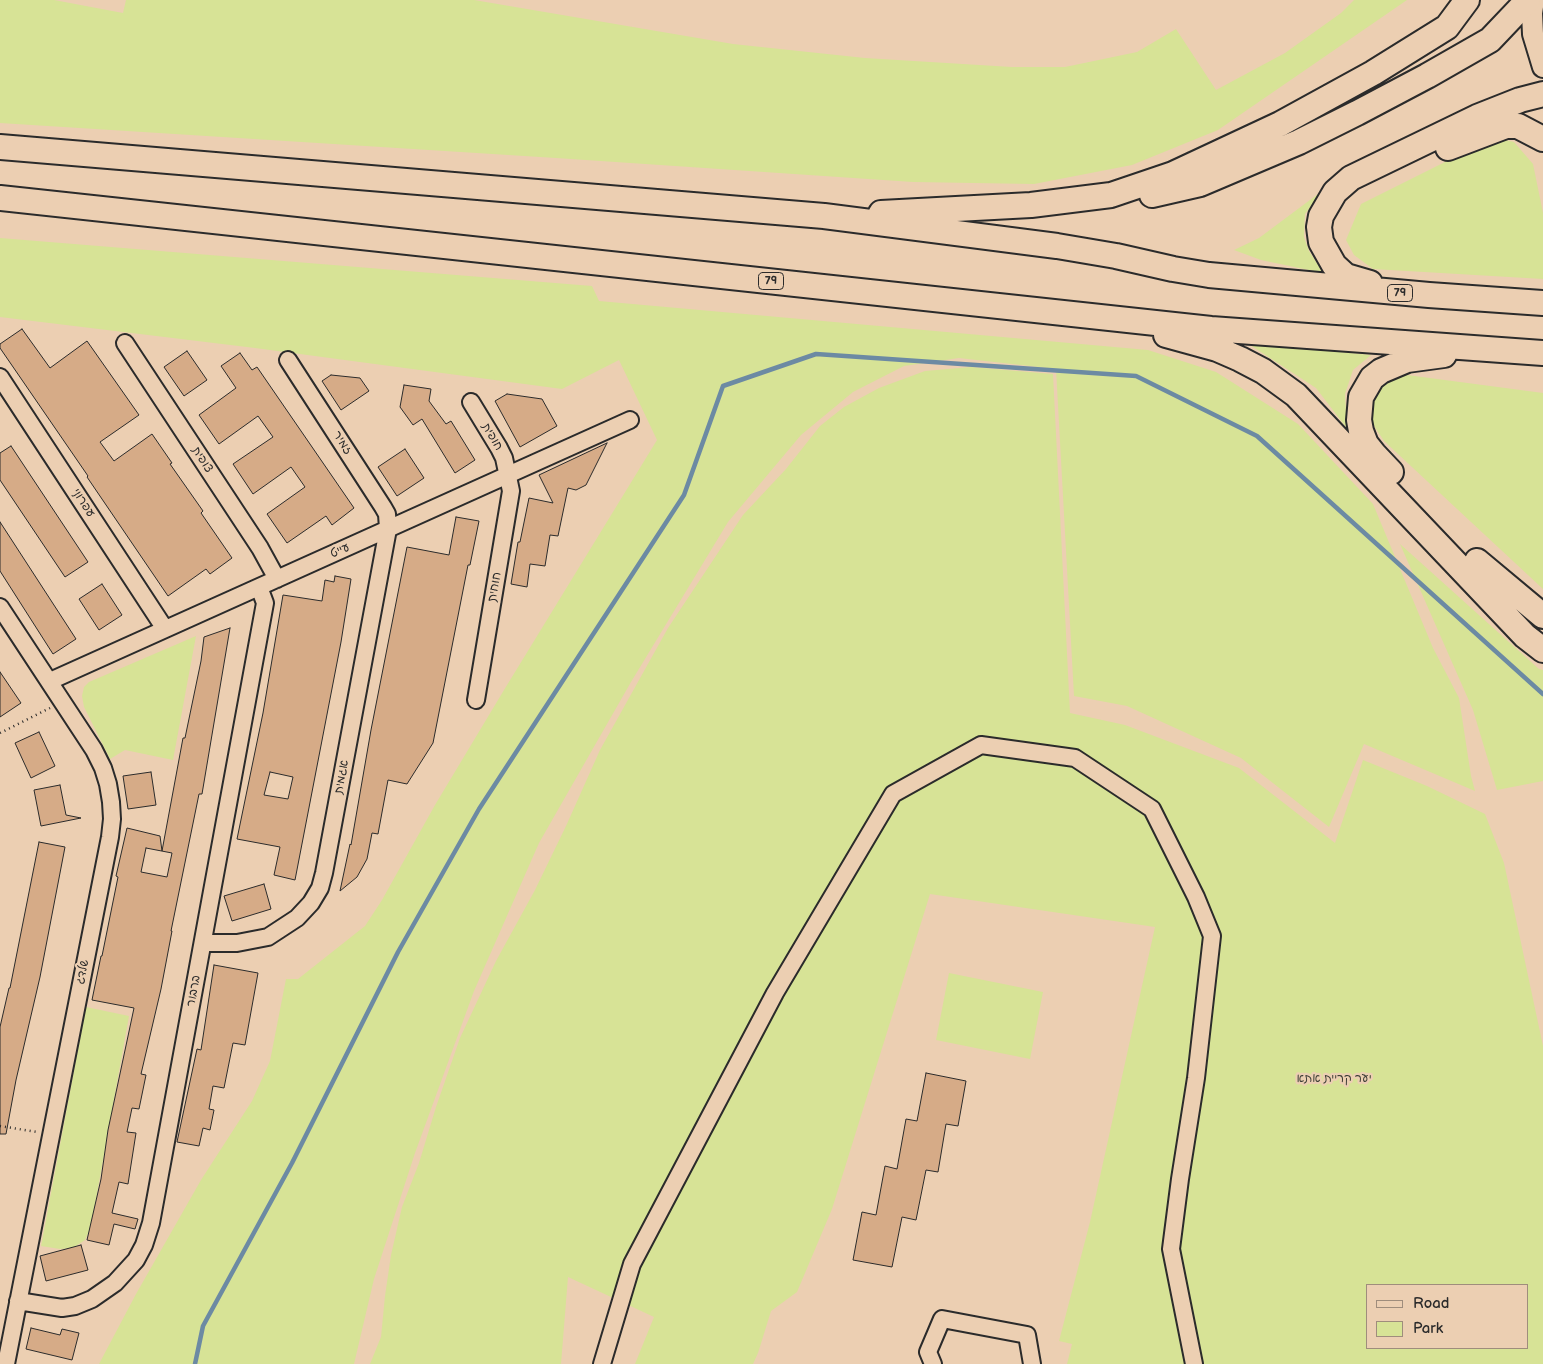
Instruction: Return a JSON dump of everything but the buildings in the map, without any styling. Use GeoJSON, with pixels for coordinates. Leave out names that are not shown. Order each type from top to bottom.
{"type":"FeatureCollection","features":[{"type":"Feature","properties":{"kind":"highway"},"geometry":{"type":"LineString","coordinates":[[1111,195],[1182,170],[1280,124],[1373,73],[1447,27],[1467,0]]}},
{"type":"Feature","properties":{"kind":"highway"},"geometry":{"type":"LineString","coordinates":[[824,216],[1031,205],[1111,195],[1150,196],[1200,184],[1299,142],[1427,76],[1490,40],[1528,0]]}},
{"type":"Feature","properties":{"kind":"highway"},"geometry":{"type":"LineString","coordinates":[[1429,295],[1382,286],[1346,276],[1334,265],[1321,242],[1319,227],[1321,216],[1335,192],[1351,178],[1477,117],[1520,100],[1543,94]]}},
{"type":"Feature","properties":{"kind":"highway"},"geometry":{"type":"LineString","coordinates":[[1321,216],[1338,197],[1354,187],[1483,133],[1506,126],[1518,126],[1543,139]]}},
{"type":"Feature","properties":{"kind":"highway","name":"79"},"geometry":{"type":"LineString","coordinates":[[0,147],[824,216],[1057,246],[1116,256],[1173,269],[1258,280],[1543,304]]}},
{"type":"Feature","properties":{"kind":"highway","name":"79"},"geometry":{"type":"LineString","coordinates":[[0,198],[1211,329],[1543,353]]}},
{"type":"Feature","properties":{"kind":"highway"},"geometry":{"type":"LineString","coordinates":[[1082,314],[1217,349],[1263,371],[1280,382],[1296,395],[1525,636],[1543,650]]}},
{"type":"Feature","properties":{"kind":"highway"},"geometry":{"type":"LineString","coordinates":[[1495,349],[1407,360],[1381,371],[1372,378],[1361,397],[1359,407],[1361,431],[1366,444],[1374,454],[1543,629]]}},
{"type":"Feature","properties":{"kind":"highway"},"geometry":{"type":"LineString","coordinates":[[1477,562],[1543,616]]}},
{"type":"Feature","properties":{"kind":"main road"},"geometry":{"type":"LineString","coordinates":[[1534,0],[1532,13],[1533,34],[1543,67]]}},
{"type":"Feature","properties":{"kind":"street","name":"צופית"},"geometry":{"type":"LineString","coordinates":[[126,343],[260,548],[277,579]]}},
{"type":"Feature","properties":{"kind":"street","name":"זמיר"},"geometry":{"type":"LineString","coordinates":[[288,360],[383,507],[387,514],[388,529]]}},
{"type":"Feature","properties":{"kind":"street","name":"עפרוני"},"geometry":{"type":"LineString","coordinates":[[0,377],[165,629]]}},
{"type":"Feature","properties":{"kind":"street","name":"חופית"},"geometry":{"type":"LineString","coordinates":[[470,402],[499,448],[504,458],[508,475]]}},
{"type":"Feature","properties":{"kind":"street","name":"עייט"},"geometry":{"type":"LineString","coordinates":[[50,681],[630,420]]}},
{"type":"Feature","properties":{"kind":"street","name":"חוחית"},"geometry":{"type":"LineString","coordinates":[[476,700],[510,499],[511,491],[508,475]]}},
{"type":"Feature","properties":{"kind":"street","name":"אגמית"},"geometry":{"type":"LineString","coordinates":[[203,943],[237,943],[268,937],[297,918],[320,888],[388,529]]}},
{"type":"Feature","properties":{"kind":"street","name":"ברבור"},"geometry":{"type":"LineString","coordinates":[[18,1301],[62,1308],[75,1306],[92,1299],[115,1283],[136,1260],[144,1245],[150,1223],[203,943],[265,603],[259,587]]}},
{"type":"Feature","properties":{"kind":"street","name":"שלדג"},"geometry":{"type":"LineString","coordinates":[[0,607],[94,750],[103,768],[111,802],[112,819],[6,1364]]}},
{"type":"Feature","properties":{"kind":"street"},"geometry":{"type":"LineString","coordinates":[[602,1364],[632,1264],[775,993],[893,794],[981,745],[1075,758],[1152,809],[1196,897],[1212,936],[1196,1078],[1171,1249],[1194,1364]]}},
{"type":"Feature","properties":{"kind":"street"},"geometry":{"type":"LineString","coordinates":[[933,1364],[928,1352],[942,1319],[1027,1335],[1032,1364]]}},
{"type":"Feature","properties":{"kind":"path"},"geometry":{"type":"LineString","coordinates":[[0,733],[63,702]]}},
{"type":"Feature","properties":{"kind":"path"},"geometry":{"type":"LineString","coordinates":[[0,1126],[51,1134]]}},
{"type":"Feature","properties":{"kind":"green space"},"geometry":{"type":"Polygon","coordinates":[[[0,0],[54,0],[123,13],[126,0],[474,0],[733,44],[865,58],[1012,67],[1065,67],[1137,52],[1176,29],[1216,90],[1285,53],[1341,13],[1354,0],[1407,0],[1218,130],[1132,165],[1034,184],[913,182],[0,123],[0,0]]]}},
{"type":"Feature","properties":{"kind":"green space"},"geometry":{"type":"Polygon","coordinates":[[[1501,139],[1514,142],[1533,164],[1543,213],[1543,279],[1373,269],[1354,255],[1346,240],[1361,204],[1481,144],[1501,139]]]}},
{"type":"Feature","properties":{"kind":"green space"},"geometry":{"type":"Polygon","coordinates":[[[1322,191],[1305,214],[1304,237],[1309,251],[1323,273],[1261,260],[1234,250],[1259,238],[1322,191]]]}},
{"type":"Feature","properties":{"kind":"green space"},"geometry":{"type":"Polygon","coordinates":[[[0,238],[592,286],[599,301],[1148,350],[1216,372],[1298,424],[1373,504],[1433,648],[1459,698],[1475,791],[1364,744],[1329,827],[1241,758],[1127,706],[1074,696],[1056,369],[959,358],[904,366],[853,392],[801,435],[728,522],[631,682],[539,843],[474,991],[415,1153],[374,1279],[354,1364],[99,1364],[136,1294],[201,1180],[252,1101],[270,1061],[286,979],[298,979],[365,926],[504,690],[657,440],[619,360],[562,389],[255,348],[0,317],[0,238]]]}},
{"type":"Feature","properties":{"kind":"green space"},"geometry":{"type":"Polygon","coordinates":[[[1247,343],[1371,355],[1353,370],[1345,394],[1346,412],[1352,435],[1316,388],[1247,343]]]}},
{"type":"Feature","properties":{"kind":"green space","name":"יער קריית אתא"},"geometry":{"type":"Polygon","coordinates":[[[971,367],[1053,374],[1070,713],[1125,725],[1239,768],[1335,843],[1363,760],[1427,786],[1485,814],[1504,863],[1543,1046],[1543,1364],[1067,1364],[1072,1344],[1059,1341],[1090,1222],[1155,927],[930,894],[832,1209],[797,1292],[771,1311],[753,1364],[635,1364],[654,1317],[568,1277],[561,1364],[370,1364],[381,1337],[391,1255],[402,1207],[419,1163],[460,1038],[496,961],[535,890],[600,750],[668,628],[743,515],[786,469],[820,426],[844,407],[879,388],[925,371],[971,367]]]}},
{"type":"Feature","properties":{"kind":"green space"},"geometry":{"type":"Polygon","coordinates":[[[1407,375],[1543,393],[1543,589],[1384,441],[1374,426],[1369,412],[1371,399],[1377,387],[1388,378],[1407,375]]]}},
{"type":"Feature","properties":{"kind":"green space"},"geometry":{"type":"Polygon","coordinates":[[[1400,544],[1539,669],[1543,670],[1543,781],[1497,790],[1473,710],[1400,544]]]}},
{"type":"Feature","properties":{"kind":"green space"},"geometry":{"type":"Polygon","coordinates":[[[196,636],[173,760],[125,750],[110,759],[84,707],[82,696],[84,687],[89,682],[196,636]]]}},
{"type":"Feature","properties":{"kind":"green space"},"geometry":{"type":"Polygon","coordinates":[[[949,973],[1043,992],[1030,1059],[936,1040],[949,973]]]}},
{"type":"Feature","properties":{"kind":"green space"},"geometry":{"type":"Polygon","coordinates":[[[86,1007],[129,1016],[91,1227],[85,1240],[73,1248],[60,1249],[41,1246],[86,1007]]]}},
{"type":"Feature","properties":{"kind":"waterway"},"geometry":{"type":"LineString","coordinates":[[195,1364],[203,1326],[292,1163],[398,952],[479,809],[684,495],[723,386],[816,354],[1136,376],[1257,436],[1543,694]]}}]}
